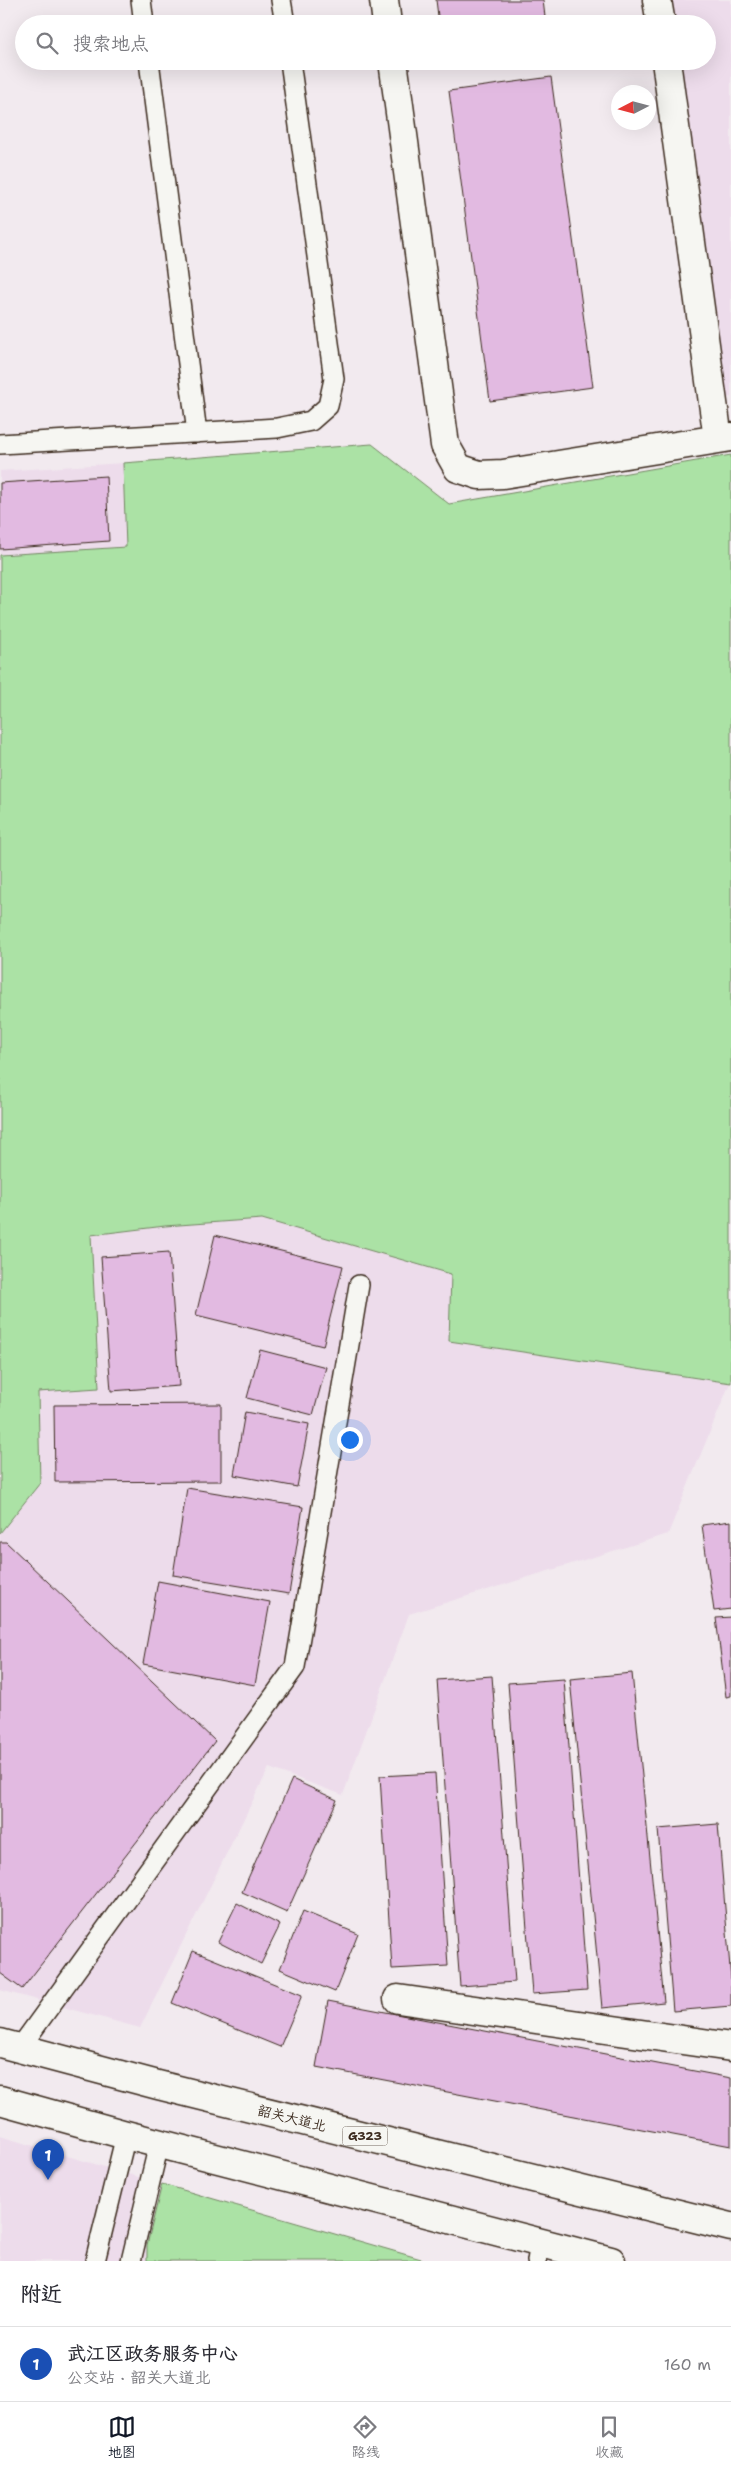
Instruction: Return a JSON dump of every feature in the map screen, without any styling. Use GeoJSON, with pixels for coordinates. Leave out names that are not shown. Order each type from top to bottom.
{"type":"FeatureCollection","features":[{"type":"Feature","properties":{"kind":"main road"},"geometry":{"type":"LineString","coordinates":[[384,0],[386,15]]}},
{"type":"Feature","properties":{"kind":"main road"},"geometry":{"type":"LineString","coordinates":[[657,0],[660,15]]}},
{"type":"Feature","properties":{"kind":"main road"},"geometry":{"type":"LineString","coordinates":[[393,70],[445,445],[458,468],[479,475],[503,474],[724,438],[667,70]]}},
{"type":"Feature","properties":{"kind":"main road"},"geometry":{"type":"LineString","coordinates":[[398,1999],[731,2047]]}},
{"type":"Feature","properties":{"kind":"main road","name":"韶关大道北"},"geometry":{"type":"LineString","coordinates":[[10,2046],[167,2088],[731,2226]]}},
{"type":"Feature","properties":{"kind":"main road"},"geometry":{"type":"LineString","coordinates":[[0,2100],[538,2252],[610,2261]]}},
{"type":"Feature","properties":{"kind":"lane"},"geometry":{"type":"LineString","coordinates":[[141,0],[143,15]]}},
{"type":"Feature","properties":{"kind":"lane"},"geometry":{"type":"LineString","coordinates":[[281,0],[283,15]]}},
{"type":"Feature","properties":{"kind":"lane"},"geometry":{"type":"LineString","coordinates":[[150,70],[197,432]]}},
{"type":"Feature","properties":{"kind":"lane"},"geometry":{"type":"LineString","coordinates":[[0,444],[277,428],[311,421],[328,406],[334,379],[291,70]]}},
{"type":"Feature","properties":{"kind":"lane"},"geometry":{"type":"LineString","coordinates":[[10,2046],[295,1667],[359,1285]]}},
{"type":"Feature","properties":{"kind":"lane"},"geometry":{"type":"LineString","coordinates":[[95,2261],[126,2136]]}},
{"type":"Feature","properties":{"kind":"lane"},"geometry":{"type":"LineString","coordinates":[[131,2261],[159,2144]]}},
{"type":"Feature","properties":{"kind":"shaded area"},"geometry":{"type":"Polygon","coordinates":[[[669,0],[731,0],[731,397],[725,398],[679,70],[716,70],[716,15],[671,15],[669,0]]]}},
{"type":"Feature","properties":{"kind":"shaded area"},"geometry":{"type":"Polygon","coordinates":[[[123,463],[126,547],[0,555],[0,471],[123,463]]]}},
{"type":"Feature","properties":{"kind":"shaded area"},"geometry":{"type":"Polygon","coordinates":[[[262,1219],[452,1274],[450,1341],[730,1383],[668,1534],[409,1614],[343,1795],[269,1768],[140,2028],[0,1990],[0,1533],[40,1483],[38,1391],[99,1388],[91,1235],[165,1226],[262,1219]]]}},
{"type":"Feature","properties":{"kind":"shaded area"},"geometry":{"type":"Polygon","coordinates":[[[0,2136],[162,2184],[428,2261],[0,2261],[0,2136]]]}},
{"type":"Feature","properties":{"kind":"green space"},"geometry":{"type":"Polygon","coordinates":[[[372,444],[449,504],[731,455],[731,1383],[449,1341],[451,1274],[262,1219],[165,1226],[91,1235],[99,1388],[38,1392],[40,1483],[0,1533],[0,555],[126,547],[123,463],[372,444]]]}},
{"type":"Feature","properties":{"kind":"green space"},"geometry":{"type":"Polygon","coordinates":[[[162,2184],[428,2261],[147,2261],[147,2245],[162,2184]]]}},
{"type":"Feature","properties":{"kind":"building"},"geometry":{"type":"Polygon","coordinates":[[[436,0],[543,0],[545,15],[438,15],[436,0]]]}},
{"type":"Feature","properties":{"kind":"building"},"geometry":{"type":"Polygon","coordinates":[[[551,77],[593,387],[490,401],[449,91],[551,77]]]}},
{"type":"Feature","properties":{"kind":"building"},"geometry":{"type":"Polygon","coordinates":[[[106,476],[109,541],[0,549],[0,483],[106,476]]]}},
{"type":"Feature","properties":{"kind":"building"},"geometry":{"type":"Polygon","coordinates":[[[215,1235],[343,1266],[323,1346],[196,1315],[215,1235]]]}},
{"type":"Feature","properties":{"kind":"building"},"geometry":{"type":"Polygon","coordinates":[[[169,1252],[179,1386],[111,1391],[101,1257],[169,1252]]]}},
{"type":"Feature","properties":{"kind":"building"},"geometry":{"type":"Polygon","coordinates":[[[260,1350],[326,1367],[313,1415],[247,1398],[260,1350]]]}},
{"type":"Feature","properties":{"kind":"building"},"geometry":{"type":"Polygon","coordinates":[[[221,1404],[221,1481],[55,1482],[54,1405],[221,1404]]]}},
{"type":"Feature","properties":{"kind":"building"},"geometry":{"type":"Polygon","coordinates":[[[245,1412],[309,1424],[297,1487],[234,1475],[245,1412]]]}},
{"type":"Feature","properties":{"kind":"building"},"geometry":{"type":"Polygon","coordinates":[[[187,1488],[303,1507],[289,1594],[173,1575],[187,1488]]]}},
{"type":"Feature","properties":{"kind":"building"},"geometry":{"type":"Polygon","coordinates":[[[731,1521],[731,1609],[714,1611],[702,1525],[731,1521]]]}},
{"type":"Feature","properties":{"kind":"building"},"geometry":{"type":"Polygon","coordinates":[[[0,1542],[6,1542],[215,1741],[22,1989],[0,1973],[0,1542]]]}},
{"type":"Feature","properties":{"kind":"building"},"geometry":{"type":"Polygon","coordinates":[[[158,1581],[270,1602],[255,1685],[143,1664],[158,1581]]]}},
{"type":"Feature","properties":{"kind":"building"},"geometry":{"type":"Polygon","coordinates":[[[731,1617],[731,1696],[726,1697],[716,1618],[731,1617]]]}},
{"type":"Feature","properties":{"kind":"building"},"geometry":{"type":"Polygon","coordinates":[[[632,1673],[664,2002],[602,2008],[570,1679],[632,1673]]]}},
{"type":"Feature","properties":{"kind":"building"},"geometry":{"type":"Polygon","coordinates":[[[492,1676],[515,1982],[460,1986],[437,1680],[492,1676]]]}},
{"type":"Feature","properties":{"kind":"building"},"geometry":{"type":"Polygon","coordinates":[[[564,1679],[587,1990],[532,1994],[508,1683],[564,1679]]]}},
{"type":"Feature","properties":{"kind":"building"},"geometry":{"type":"Polygon","coordinates":[[[435,1773],[448,1966],[392,1969],[380,1776],[435,1773]]]}},
{"type":"Feature","properties":{"kind":"building"},"geometry":{"type":"Polygon","coordinates":[[[292,1779],[337,1800],[287,1912],[242,1892],[292,1779]]]}},
{"type":"Feature","properties":{"kind":"building"},"geometry":{"type":"Polygon","coordinates":[[[718,1824],[731,1980],[731,2006],[673,2011],[658,1829],[718,1824]]]}},
{"type":"Feature","properties":{"kind":"building"},"geometry":{"type":"Polygon","coordinates":[[[237,1903],[280,1925],[261,1964],[218,1942],[237,1903]]]}},
{"type":"Feature","properties":{"kind":"building"},"geometry":{"type":"Polygon","coordinates":[[[303,1911],[358,1934],[335,1992],[280,1969],[303,1911]]]}},
{"type":"Feature","properties":{"kind":"building"},"geometry":{"type":"Polygon","coordinates":[[[193,1951],[302,1995],[280,2047],[172,2003],[193,1951]]]}},
{"type":"Feature","properties":{"kind":"building"},"geometry":{"type":"Polygon","coordinates":[[[328,2001],[731,2078],[731,2146],[316,2067],[328,2001]]]}},
{"type":"Feature","properties":{"kind":"place","name":"武江区政务服务中心"},"geometry":{"type":"Point","coordinates":[48,2180]}}]}
